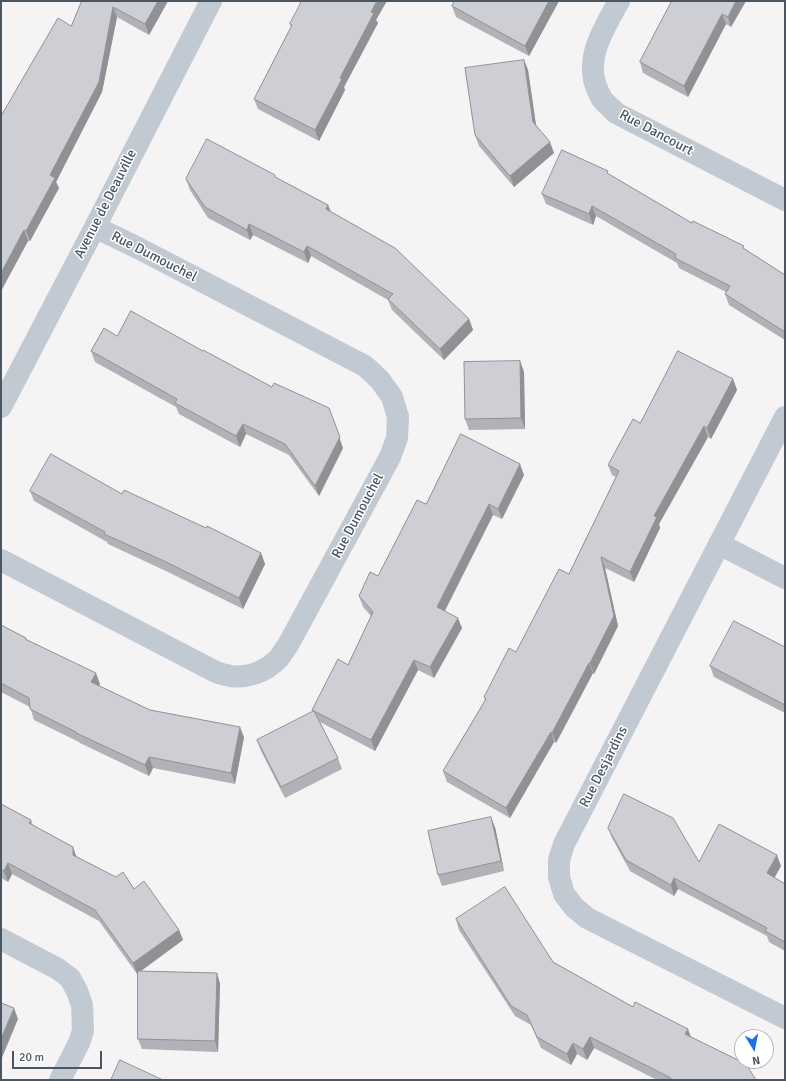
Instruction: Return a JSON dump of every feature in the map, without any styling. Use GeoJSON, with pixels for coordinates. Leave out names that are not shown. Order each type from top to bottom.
{"type":"FeatureCollection","features":[{"type":"Feature","properties":{"kind":"street","name":"Avenue de Deauville"},"geometry":{"type":"LineString","coordinates":[[1,407],[211,1]]}},
{"type":"Feature","properties":{"kind":"street","name":"Rue Dancourt"},"geometry":{"type":"LineString","coordinates":[[619,1],[602,33],[592,63],[594,83],[602,98],[616,113],[785,200]]}},
{"type":"Feature","properties":{"kind":"street","name":"Rue Dumouchel"},"geometry":{"type":"LineString","coordinates":[[1,560],[214,671],[235,677],[257,673],[268,668],[279,658],[288,645],[390,457],[397,438],[398,417],[392,397],[380,380],[365,366],[140,248],[95,227]]}},
{"type":"Feature","properties":{"kind":"street","name":"Rue Desjardins"},"geometry":{"type":"LineString","coordinates":[[785,418],[564,844],[559,860],[559,877],[564,894],[574,907],[587,918],[785,1018]]}},
{"type":"Feature","properties":{"kind":"street"},"geometry":{"type":"LineString","coordinates":[[719,544],[785,578]]}},
{"type":"Feature","properties":{"kind":"street"},"geometry":{"type":"LineString","coordinates":[[1,939],[58,969],[70,978],[77,991],[82,1005],[83,1031],[79,1043],[60,1080]]}},
{"type":"Feature","properties":{"kind":"building"},"geometry":{"type":"Polygon","coordinates":[[[82,1],[158,1],[145,24],[113,7],[99,82],[50,175],[55,178],[26,231],[24,230],[1,273],[1,116],[58,18],[71,26],[82,1]]]}},
{"type":"Feature","properties":{"kind":"building"},"geometry":{"type":"Polygon","coordinates":[[[302,1],[377,1],[371,12],[374,13],[315,130],[254,99],[292,25],[290,24],[302,1]]]}},
{"type":"Feature","properties":{"kind":"building"},"geometry":{"type":"Polygon","coordinates":[[[455,1],[549,1],[525,46],[452,6],[455,1]]]}},
{"type":"Feature","properties":{"kind":"building"},"geometry":{"type":"Polygon","coordinates":[[[672,1],[736,1],[728,17],[722,14],[684,86],[640,62],[672,1]]]}},
{"type":"Feature","properties":{"kind":"building"},"geometry":{"type":"Polygon","coordinates":[[[524,60],[533,122],[550,142],[510,176],[475,135],[465,68],[524,60]]]}},
{"type":"Feature","properties":{"kind":"building"},"geometry":{"type":"Polygon","coordinates":[[[207,139],[328,205],[326,209],[395,248],[469,319],[440,349],[388,299],[393,294],[307,246],[304,252],[249,224],[247,230],[205,207],[186,179],[207,139]]]}},
{"type":"Feature","properties":{"kind":"building"},"geometry":{"type":"Polygon","coordinates":[[[562,150],[608,171],[607,173],[692,223],[693,221],[744,246],[743,248],[785,275],[785,332],[725,294],[730,286],[675,258],[676,254],[592,206],[589,214],[542,194],[562,150]]]}},
{"type":"Feature","properties":{"kind":"building"},"geometry":{"type":"Polygon","coordinates":[[[131,311],[272,387],[274,383],[329,408],[340,437],[315,486],[285,444],[243,424],[236,436],[175,403],[177,399],[91,351],[104,328],[117,336],[131,311]]]}},
{"type":"Feature","properties":{"kind":"building"},"geometry":{"type":"Polygon","coordinates":[[[678,351],[733,379],[707,428],[704,426],[654,516],[657,517],[630,572],[601,557],[614,616],[552,733],[551,732],[506,808],[443,771],[486,699],[484,697],[509,648],[516,652],[559,569],[569,574],[619,471],[608,465],[633,419],[640,423],[678,351]]]}},
{"type":"Feature","properties":{"kind":"building"},"geometry":{"type":"Polygon","coordinates":[[[520,361],[521,418],[465,419],[464,362],[520,361]]]}},
{"type":"Feature","properties":{"kind":"building"},"geometry":{"type":"Polygon","coordinates":[[[461,434],[520,464],[498,509],[489,504],[437,607],[458,618],[430,667],[414,660],[371,740],[312,710],[338,659],[348,665],[373,612],[359,596],[370,572],[378,576],[417,500],[426,504],[461,434]]]}},
{"type":"Feature","properties":{"kind":"building"},"geometry":{"type":"Polygon","coordinates":[[[51,454],[122,494],[124,490],[206,528],[207,526],[261,553],[239,598],[164,561],[104,534],[105,532],[30,491],[51,454]]]}},
{"type":"Feature","properties":{"kind":"building"},"geometry":{"type":"Polygon","coordinates":[[[734,621],[785,647],[785,705],[710,666],[734,621]]]}},
{"type":"Feature","properties":{"kind":"building"},"geometry":{"type":"Polygon","coordinates":[[[1,625],[26,638],[25,639],[96,673],[91,682],[150,710],[240,727],[231,773],[149,757],[145,765],[76,733],[30,709],[29,698],[1,683],[1,625]]]}},
{"type":"Feature","properties":{"kind":"building"},"geometry":{"type":"Polygon","coordinates":[[[314,711],[338,758],[281,787],[257,740],[314,711]]]}},
{"type":"Feature","properties":{"kind":"building"},"geometry":{"type":"Polygon","coordinates":[[[624,794],[673,818],[699,862],[719,824],[777,855],[767,873],[785,884],[785,942],[765,931],[767,928],[674,878],[671,885],[626,860],[608,828],[624,794]]]}},
{"type":"Feature","properties":{"kind":"building"},"geometry":{"type":"Polygon","coordinates":[[[1,804],[31,820],[29,823],[73,847],[73,855],[116,877],[123,872],[134,889],[144,881],[179,930],[133,963],[95,910],[8,863],[4,871],[1,869],[1,804]]]}},
{"type":"Feature","properties":{"kind":"building"},"geometry":{"type":"Polygon","coordinates":[[[491,817],[501,861],[438,875],[428,831],[491,817]]]}},
{"type":"Feature","properties":{"kind":"building"},"geometry":{"type":"Polygon","coordinates":[[[505,887],[553,962],[633,1007],[635,1002],[688,1029],[685,1034],[734,1058],[734,1069],[749,1069],[756,1080],[670,1080],[671,1078],[590,1037],[583,1049],[573,1043],[567,1054],[537,1037],[527,1015],[511,1006],[456,919],[505,887]]]}},
{"type":"Feature","properties":{"kind":"building"},"geometry":{"type":"Polygon","coordinates":[[[138,971],[217,973],[215,1041],[138,1039],[138,971]]]}},
{"type":"Feature","properties":{"kind":"building"},"geometry":{"type":"Polygon","coordinates":[[[1,1003],[14,1008],[1,1039],[1,1003]]]}},
{"type":"Feature","properties":{"kind":"building"},"geometry":{"type":"Polygon","coordinates":[[[120,1060],[163,1080],[111,1080],[120,1060]]]}}]}
